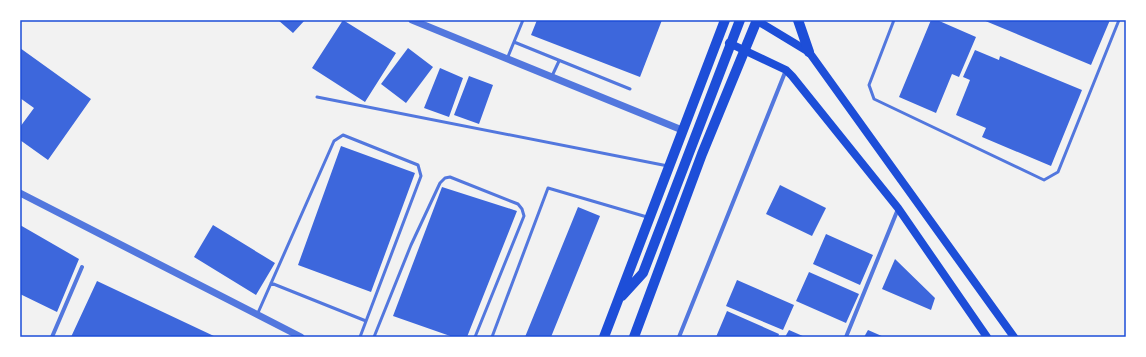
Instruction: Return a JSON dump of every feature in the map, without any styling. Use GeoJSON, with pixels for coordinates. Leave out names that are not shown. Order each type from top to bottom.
{"type":"FeatureCollection","features":[{"type":"Feature","properties":{"kind":"main road"},"geometry":{"type":"LineString","coordinates":[[604,337],[725,20]]}},
{"type":"Feature","properties":{"kind":"main road"},"geometry":{"type":"LineString","coordinates":[[617,302],[643,273],[740,20]]}},
{"type":"Feature","properties":{"kind":"main road"},"geometry":{"type":"LineString","coordinates":[[634,337],[702,154],[756,20],[809,52]]}},
{"type":"Feature","properties":{"kind":"main road"},"geometry":{"type":"LineString","coordinates":[[798,20],[809,52],[1014,337]]}},
{"type":"Feature","properties":{"kind":"main road"},"geometry":{"type":"LineString","coordinates":[[730,43],[786,70],[898,208],[987,337]]}},
{"type":"Feature","properties":{"kind":"street"},"geometry":{"type":"LineString","coordinates":[[412,20],[507,60],[682,130]]}},
{"type":"Feature","properties":{"kind":"street"},"geometry":{"type":"LineString","coordinates":[[679,337],[786,70]]}},
{"type":"Feature","properties":{"kind":"street"},"geometry":{"type":"LineString","coordinates":[[20,193],[301,337]]}},
{"type":"Feature","properties":{"kind":"street"},"geometry":{"type":"LineString","coordinates":[[846,337],[898,208]]}},
{"type":"Feature","properties":{"kind":"street"},"geometry":{"type":"LineString","coordinates":[[52,337],[82,267]]}},
{"type":"Feature","properties":{"kind":"lane"},"geometry":{"type":"LineString","coordinates":[[507,60],[523,20]]}},
{"type":"Feature","properties":{"kind":"lane"},"geometry":{"type":"LineString","coordinates":[[894,20],[869,85],[874,99],[1044,180],[1058,172],[1119,20]]}},
{"type":"Feature","properties":{"kind":"lane"},"geometry":{"type":"LineString","coordinates":[[514,42],[630,89]]}},
{"type":"Feature","properties":{"kind":"lane"},"geometry":{"type":"LineString","coordinates":[[552,78],[559,60]]}},
{"type":"Feature","properties":{"kind":"lane"},"geometry":{"type":"LineString","coordinates":[[317,97],[668,166]]}},
{"type":"Feature","properties":{"kind":"lane"},"geometry":{"type":"LineString","coordinates":[[256,314],[334,141],[343,135],[418,166],[421,176],[360,337]]}},
{"type":"Feature","properties":{"kind":"lane"},"geometry":{"type":"LineString","coordinates":[[374,337],[411,245],[440,183],[445,178],[450,177],[518,204],[522,209],[524,216],[475,337]]}},
{"type":"Feature","properties":{"kind":"lane"},"geometry":{"type":"LineString","coordinates":[[492,337],[548,188],[650,218]]}},
{"type":"Feature","properties":{"kind":"lane"},"geometry":{"type":"LineString","coordinates":[[271,283],[366,321]]}},
{"type":"Feature","properties":{"kind":"building"},"geometry":{"type":"Polygon","coordinates":[[[278,20],[305,20],[293,33],[278,20]]]}},
{"type":"Feature","properties":{"kind":"building"},"geometry":{"type":"Polygon","coordinates":[[[343,20],[396,53],[365,102],[312,68],[343,20]]]}},
{"type":"Feature","properties":{"kind":"building"},"geometry":{"type":"Polygon","coordinates":[[[537,20],[662,20],[640,77],[531,35],[537,20]]]}},
{"type":"Feature","properties":{"kind":"building"},"geometry":{"type":"Polygon","coordinates":[[[931,20],[937,20],[976,37],[959,77],[952,74],[936,113],[899,97],[931,20]]]}},
{"type":"Feature","properties":{"kind":"building"},"geometry":{"type":"Polygon","coordinates":[[[983,20],[1110,20],[1091,65],[983,20]]]}},
{"type":"Feature","properties":{"kind":"building"},"geometry":{"type":"Polygon","coordinates":[[[20,48],[91,99],[48,160],[20,140],[20,127],[34,108],[20,98],[20,48]]]}},
{"type":"Feature","properties":{"kind":"building"},"geometry":{"type":"Polygon","coordinates":[[[408,48],[433,67],[406,103],[381,84],[408,48]]]}},
{"type":"Feature","properties":{"kind":"building"},"geometry":{"type":"Polygon","coordinates":[[[975,50],[999,60],[1000,56],[1082,90],[1051,166],[982,137],[986,128],[956,115],[970,80],[963,77],[975,50]]]}},
{"type":"Feature","properties":{"kind":"building"},"geometry":{"type":"Polygon","coordinates":[[[440,68],[463,78],[449,117],[424,108],[440,68]]]}},
{"type":"Feature","properties":{"kind":"building"},"geometry":{"type":"Polygon","coordinates":[[[469,76],[493,85],[479,124],[454,115],[469,76]]]}},
{"type":"Feature","properties":{"kind":"building"},"geometry":{"type":"Polygon","coordinates":[[[341,146],[415,173],[371,292],[298,265],[341,146]]]}},
{"type":"Feature","properties":{"kind":"building"},"geometry":{"type":"Polygon","coordinates":[[[780,185],[826,208],[812,236],[766,214],[780,185]]]}},
{"type":"Feature","properties":{"kind":"building"},"geometry":{"type":"Polygon","coordinates":[[[442,187],[517,211],[467,337],[453,337],[393,316],[442,187]]]}},
{"type":"Feature","properties":{"kind":"building"},"geometry":{"type":"Polygon","coordinates":[[[578,207],[600,216],[551,337],[525,337],[578,207]]]}},
{"type":"Feature","properties":{"kind":"building"},"geometry":{"type":"Polygon","coordinates":[[[20,225],[79,259],[57,312],[20,294],[20,225]]]}},
{"type":"Feature","properties":{"kind":"building"},"geometry":{"type":"Polygon","coordinates":[[[213,225],[275,263],[256,295],[194,257],[213,225]]]}},
{"type":"Feature","properties":{"kind":"building"},"geometry":{"type":"Polygon","coordinates":[[[826,234],[873,255],[860,285],[813,264],[826,234]]]}},
{"type":"Feature","properties":{"kind":"building"},"geometry":{"type":"Polygon","coordinates":[[[895,259],[935,298],[931,310],[882,289],[895,259]]]}},
{"type":"Feature","properties":{"kind":"building"},"geometry":{"type":"Polygon","coordinates":[[[809,272],[859,294],[846,323],[796,301],[809,272]]]}},
{"type":"Feature","properties":{"kind":"building"},"geometry":{"type":"Polygon","coordinates":[[[737,280],[794,305],[783,330],[726,306],[737,280]]]}},
{"type":"Feature","properties":{"kind":"building"},"geometry":{"type":"Polygon","coordinates":[[[97,281],[216,337],[71,337],[97,281]]]}},
{"type":"Feature","properties":{"kind":"building"},"geometry":{"type":"Polygon","coordinates":[[[727,311],[779,334],[778,337],[716,337],[727,311]]]}},
{"type":"Feature","properties":{"kind":"building"},"geometry":{"type":"Polygon","coordinates":[[[789,330],[805,337],[785,337],[789,330]]]}},
{"type":"Feature","properties":{"kind":"building"},"geometry":{"type":"Polygon","coordinates":[[[868,330],[884,337],[864,337],[868,330]]]}}]}
